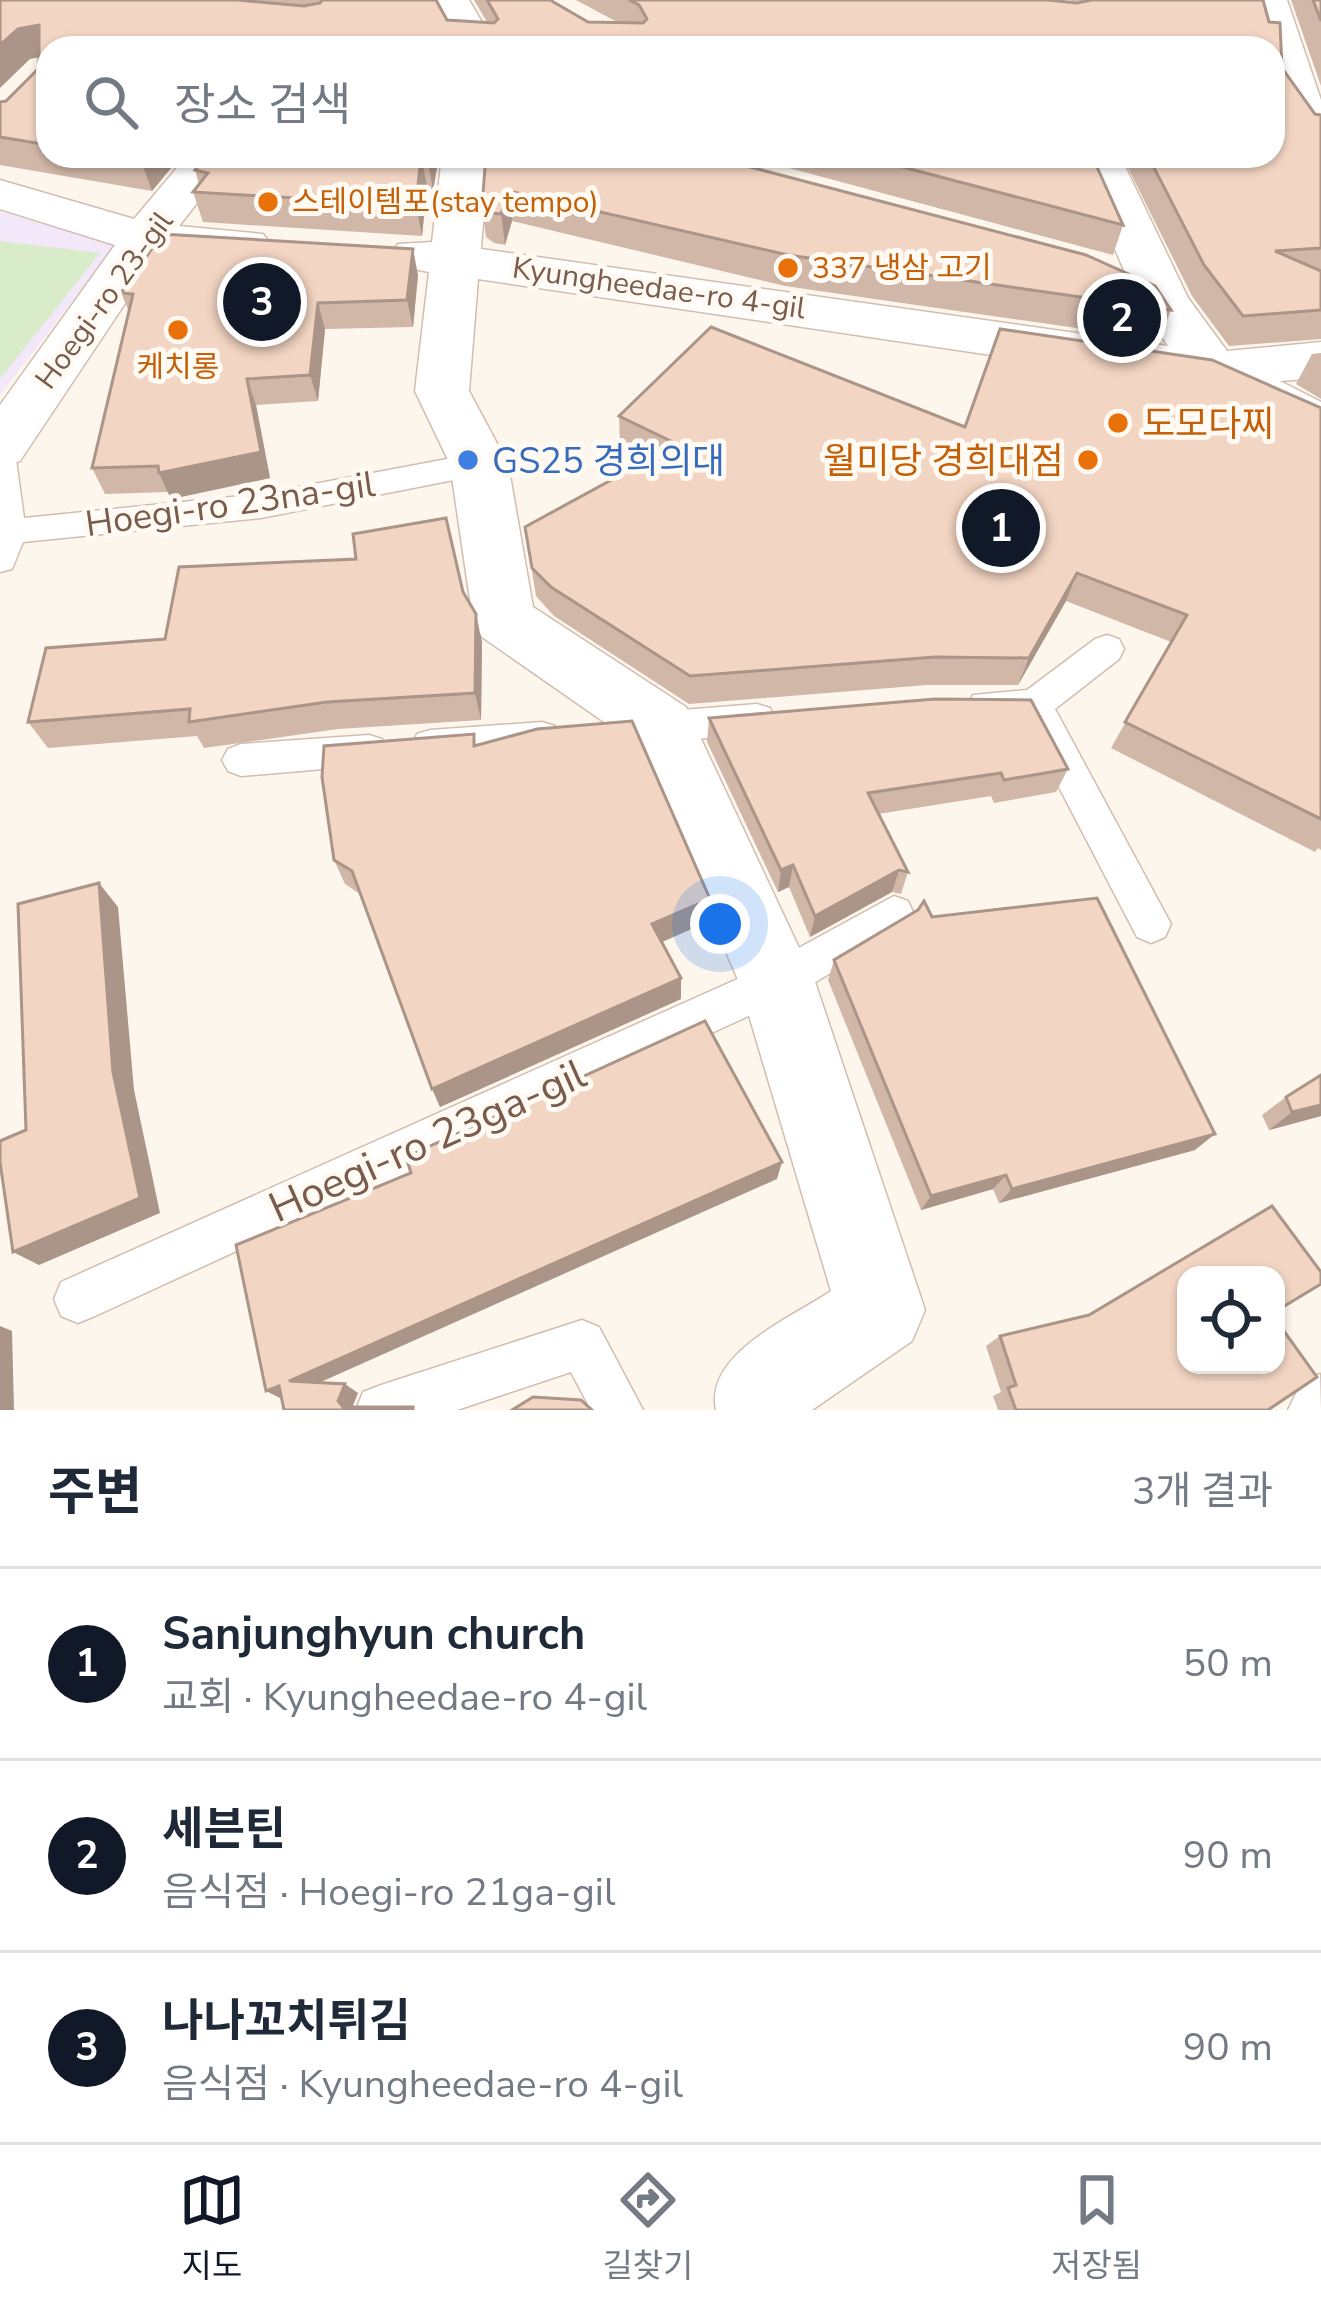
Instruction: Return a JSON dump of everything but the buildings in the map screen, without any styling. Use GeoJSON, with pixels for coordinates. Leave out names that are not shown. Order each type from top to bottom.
{"type":"FeatureCollection","features":[{"type":"Feature","properties":{"kind":"street"},"geometry":{"type":"LineString","coordinates":[[449,0],[469,36]]}},
{"type":"Feature","properties":{"kind":"street"},"geometry":{"type":"LineString","coordinates":[[1267,0],[1273,36]]}},
{"type":"Feature","properties":{"kind":"street"},"geometry":{"type":"LineString","coordinates":[[1285,95],[1321,132]]}},
{"type":"Feature","properties":{"kind":"street","name":"Hoegi-ro 23-gil"},"geometry":{"type":"LineString","coordinates":[[0,447],[144,238],[201,168]]}},
{"type":"Feature","properties":{"kind":"street"},"geometry":{"type":"LineString","coordinates":[[463,168],[442,391],[479,464],[504,620],[638,729],[777,982],[881,1310],[748,1404]]}},
{"type":"Feature","properties":{"kind":"street"},"geometry":{"type":"LineString","coordinates":[[1103,168],[1165,302],[1213,370],[1321,425]]}},
{"type":"Feature","properties":{"kind":"street"},"geometry":{"type":"LineString","coordinates":[[0,194],[144,238],[300,248]]}},
{"type":"Feature","properties":{"kind":"street","name":"Kyungheedae-ro 4-gil"},"geometry":{"type":"LineString","coordinates":[[368,252],[457,258],[1213,370],[1321,360]]}},
{"type":"Feature","properties":{"kind":"street"},"geometry":{"type":"LineString","coordinates":[[1096,270],[1165,302]]}},
{"type":"Feature","properties":{"kind":"lane"},"geometry":{"type":"LineString","coordinates":[[0,460],[5,546]]}},
{"type":"Feature","properties":{"kind":"lane","name":"Hoegi-ro 23na-gil"},"geometry":{"type":"LineString","coordinates":[[5,546],[261,506],[479,464]]}},
{"type":"Feature","properties":{"kind":"lane"},"geometry":{"type":"LineString","coordinates":[[949,704],[1034,705],[1107,649]]}},
{"type":"Feature","properties":{"kind":"lane"},"geometry":{"type":"LineString","coordinates":[[1034,705],[1151,924]]}},
{"type":"Feature","properties":{"kind":"lane"},"geometry":{"type":"LineString","coordinates":[[638,729],[795,716]]}},
{"type":"Feature","properties":{"kind":"lane"},"geometry":{"type":"LineString","coordinates":[[242,760],[568,734]]}},
{"type":"Feature","properties":{"kind":"lane","name":"Hoegi-ro 23ga-gil"},"geometry":{"type":"LineString","coordinates":[[78,1299],[777,982],[894,914]]}},
{"type":"Feature","properties":{"kind":"lane"},"geometry":{"type":"LineString","coordinates":[[381,1410],[582,1344],[618,1410]]}},
{"type":"Feature","properties":{"kind":"lane"},"geometry":{"type":"LineString","coordinates":[[1313,1410],[1320,1399]]}},
{"type":"Feature","properties":{"kind":"shaded area"},"geometry":{"type":"Polygon","coordinates":[[[0,211],[115,246],[0,395],[0,211]]]}},
{"type":"Feature","properties":{"kind":"green space"},"geometry":{"type":"Polygon","coordinates":[[[0,241],[100,253],[0,379],[0,241]]]}},
{"type":"Feature","properties":{"kind":"place","name":"스테이템포(stay tempo)"},"geometry":{"type":"Point","coordinates":[268,202]}},
{"type":"Feature","properties":{"kind":"place","name":"337 냉삼 고기"},"geometry":{"type":"Point","coordinates":[788,268]}},
{"type":"Feature","properties":{"kind":"place","name":"나나꼬치튀김"},"geometry":{"type":"Point","coordinates":[262,302]}},
{"type":"Feature","properties":{"kind":"place","name":"세븐틴"},"geometry":{"type":"Point","coordinates":[1122,318]}},
{"type":"Feature","properties":{"kind":"place","name":"케치롱"},"geometry":{"type":"Point","coordinates":[178,330]}},
{"type":"Feature","properties":{"kind":"place","name":"도모다찌"},"geometry":{"type":"Point","coordinates":[1118,423]}},
{"type":"Feature","properties":{"kind":"place","name":"GS25 경희의대"},"geometry":{"type":"Point","coordinates":[468,460]}},
{"type":"Feature","properties":{"kind":"place","name":"월미당 경희대점"},"geometry":{"type":"Point","coordinates":[1088,460]}},
{"type":"Feature","properties":{"kind":"place","name":"Sanjunghyun church"},"geometry":{"type":"Point","coordinates":[1001,528]}}]}
